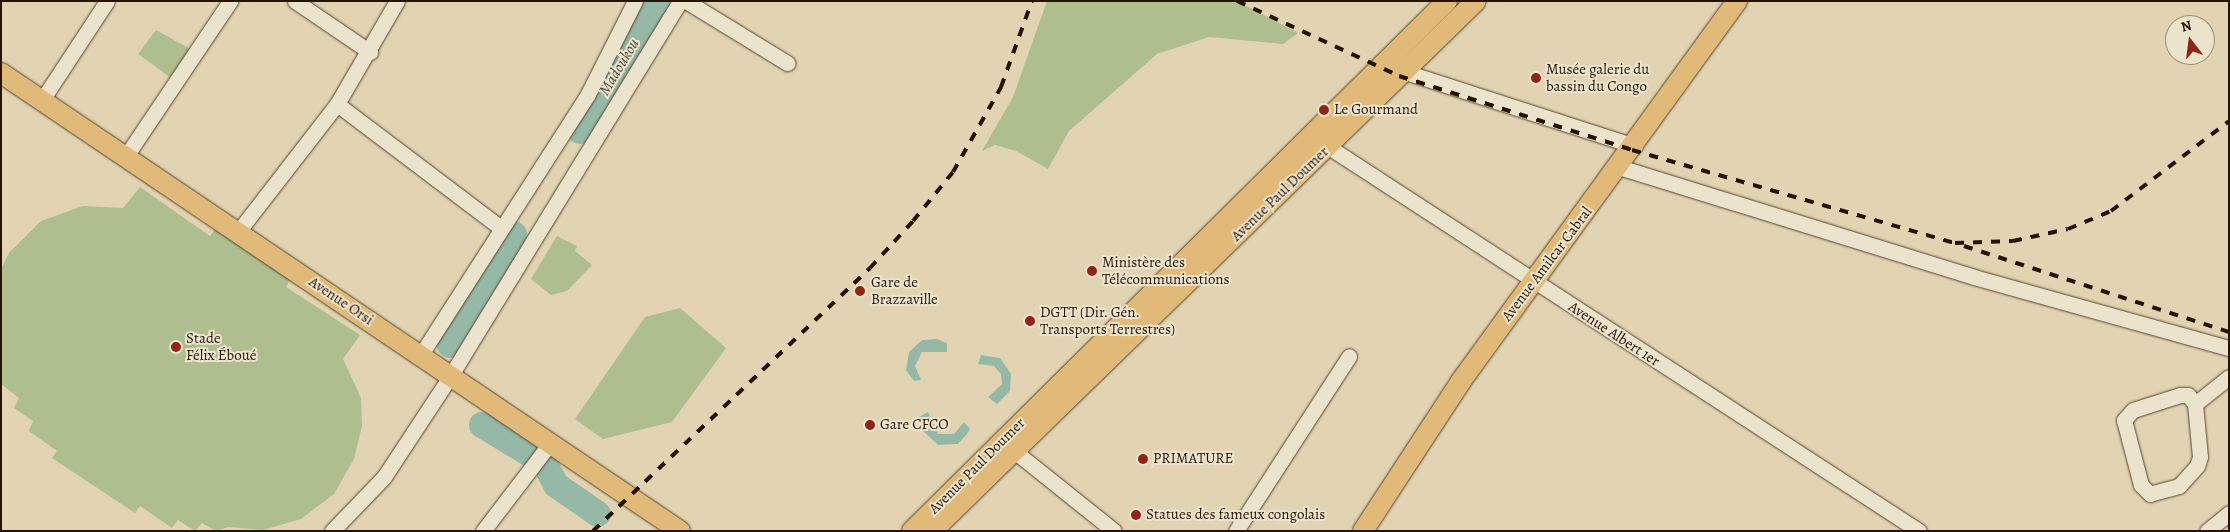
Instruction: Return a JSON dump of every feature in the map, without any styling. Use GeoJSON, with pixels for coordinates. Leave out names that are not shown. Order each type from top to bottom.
{"type":"FeatureCollection","features":[{"type":"Feature","properties":{"kind":"main road","name":"Avenue Paul Doumer"},"geometry":{"type":"LineString","coordinates":[[912,531],[1133,324],[1328,147],[1476,1]]}},
{"type":"Feature","properties":{"kind":"main road","name":"Avenue Amilcar Cabral"},"geometry":{"type":"LineString","coordinates":[[1363,531],[1461,381],[1635,146],[1737,1]]}},
{"type":"Feature","properties":{"kind":"main road","name":"Avenue Paul Doumer"},"geometry":{"type":"LineString","coordinates":[[932,531],[1013,450],[1310,135],[1384,65],[1443,3]]}},
{"type":"Feature","properties":{"kind":"main road","name":"Avenue Orsi"},"geometry":{"type":"LineString","coordinates":[[1,74],[551,442],[680,531]]}},
{"type":"Feature","properties":{"kind":"street"},"geometry":{"type":"LineString","coordinates":[[42,100],[107,1]]}},
{"type":"Feature","properties":{"kind":"street"},"geometry":{"type":"LineString","coordinates":[[126,156],[230,1]]}},
{"type":"Feature","properties":{"kind":"street"},"geometry":{"type":"LineString","coordinates":[[295,1],[370,52]]}},
{"type":"Feature","properties":{"kind":"street"},"geometry":{"type":"LineString","coordinates":[[237,233],[337,104],[370,52],[397,1]]}},
{"type":"Feature","properties":{"kind":"street"},"geometry":{"type":"LineString","coordinates":[[420,356],[588,94],[635,1]]}},
{"type":"Feature","properties":{"kind":"street"},"geometry":{"type":"LineString","coordinates":[[332,531],[384,477],[451,376],[680,1]]}},
{"type":"Feature","properties":{"kind":"street"},"geometry":{"type":"LineString","coordinates":[[686,1],[787,63]]}},
{"type":"Feature","properties":{"kind":"street"},"geometry":{"type":"LineString","coordinates":[[1443,3],[1457,20]]}},
{"type":"Feature","properties":{"kind":"street"},"geometry":{"type":"LineString","coordinates":[[1384,65],[1635,146]]}},
{"type":"Feature","properties":{"kind":"street"},"geometry":{"type":"LineString","coordinates":[[337,104],[501,228]]}},
{"type":"Feature","properties":{"kind":"street","name":"Avenue Albert 1er"},"geometry":{"type":"LineString","coordinates":[[1310,135],[1533,282],[1919,531]]}},
{"type":"Feature","properties":{"kind":"street"},"geometry":{"type":"LineString","coordinates":[[1619,168],[1974,276],[2229,348]]}},
{"type":"Feature","properties":{"kind":"street"},"geometry":{"type":"LineString","coordinates":[[1236,531],[1349,356]]}},
{"type":"Feature","properties":{"kind":"street"},"geometry":{"type":"LineString","coordinates":[[2195,404],[2229,376]]}},
{"type":"Feature","properties":{"kind":"street"},"geometry":{"type":"LineString","coordinates":[[2180,394],[2188,395],[2195,404],[2201,446],[2197,466],[2179,486],[2161,494],[2143,490],[2123,424],[2126,416],[2180,394]]}},
{"type":"Feature","properties":{"kind":"street"},"geometry":{"type":"LineString","coordinates":[[483,531],[551,442]]}},
{"type":"Feature","properties":{"kind":"street"},"geometry":{"type":"LineString","coordinates":[[1013,450],[1114,531]]}},
{"type":"Feature","properties":{"kind":"street"},"geometry":{"type":"LineString","coordinates":[[2207,531],[2229,513]]}},
{"type":"Feature","properties":{"kind":"shaded area"},"geometry":{"type":"Polygon","coordinates":[[[1047,1],[1237,1],[1298,33],[1283,44],[1209,37],[1157,54],[1069,131],[1048,169],[1016,151],[995,145],[982,151],[1013,97],[1047,1]]]}},
{"type":"Feature","properties":{"kind":"shaded area"},"geometry":{"type":"Polygon","coordinates":[[[156,30],[192,50],[171,78],[138,54],[156,30]]]}},
{"type":"Feature","properties":{"kind":"shaded area","name":"Stade Félix Éboué"},"geometry":{"type":"Polygon","coordinates":[[[140,187],[210,236],[216,228],[291,278],[286,287],[360,335],[343,359],[361,398],[362,426],[354,459],[334,494],[301,519],[263,530],[228,527],[216,531],[202,523],[195,531],[178,520],[172,528],[140,506],[135,513],[52,458],[57,451],[29,431],[33,421],[14,408],[19,398],[1,384],[1,269],[9,253],[41,221],[83,206],[123,208],[140,187]]]}},
{"type":"Feature","properties":{"kind":"shaded area"},"geometry":{"type":"Polygon","coordinates":[[[557,236],[577,246],[575,251],[592,265],[567,291],[551,295],[531,279],[557,236]]]}},
{"type":"Feature","properties":{"kind":"shaded area"},"geometry":{"type":"Polygon","coordinates":[[[680,308],[726,348],[672,422],[603,439],[575,419],[645,317],[680,308]]]}},
{"type":"Feature","properties":{"kind":"shaded area"},"geometry":{"type":"Polygon","coordinates":[[[937,339],[947,343],[947,352],[922,352],[915,366],[921,380],[914,381],[906,370],[909,352],[922,340],[937,339]]]}},
{"type":"Feature","properties":{"kind":"shaded area"},"geometry":{"type":"Polygon","coordinates":[[[981,355],[1000,358],[1011,374],[1010,391],[997,404],[988,397],[1002,384],[1001,374],[994,366],[978,364],[981,355]]]}},
{"type":"Feature","properties":{"kind":"shaded area"},"geometry":{"type":"Polygon","coordinates":[[[928,412],[938,434],[954,434],[964,422],[970,429],[958,444],[938,445],[921,429],[919,417],[928,412]]]}},
{"type":"Feature","properties":{"kind":"waterway","name":"Madoukou"},"geometry":{"type":"LineString","coordinates":[[580,131],[658,3]]}},
{"type":"Feature","properties":{"kind":"waterway","name":"Madoukou"},"geometry":{"type":"LineString","coordinates":[[450,345],[514,234]]}},
{"type":"Feature","properties":{"kind":"waterway","name":"Madoukou"},"geometry":{"type":"LineString","coordinates":[[482,425],[528,453]]}},
{"type":"Feature","properties":{"kind":"waterway","name":"Madoukou"},"geometry":{"type":"LineString","coordinates":[[545,464],[556,485],[598,514]]}},
{"type":"Feature","properties":{"kind":"railway"},"geometry":{"type":"LineString","coordinates":[[593,531],[870,268],[913,221],[953,172],[1001,87],[1032,1]]}},
{"type":"Feature","properties":{"kind":"railway"},"geometry":{"type":"LineString","coordinates":[[1237,1],[1399,76],[1632,150],[1955,243],[2013,241],[2068,229],[2111,211],[2229,121]]}},
{"type":"Feature","properties":{"kind":"railway"},"geometry":{"type":"LineString","coordinates":[[1964,246],[2229,332]]}},
{"type":"Feature","properties":{"kind":"place","name":"Musée galerie du bassin du Congo"},"geometry":{"type":"Point","coordinates":[1536,78]}},
{"type":"Feature","properties":{"kind":"place","name":"Le Gourmand"},"geometry":{"type":"Point","coordinates":[1324,110]}},
{"type":"Feature","properties":{"kind":"place","name":"Ministère des Télécommunications"},"geometry":{"type":"Point","coordinates":[1092,271]}},
{"type":"Feature","properties":{"kind":"place","name":"Gare de Brazzaville"},"geometry":{"type":"Point","coordinates":[860,291]}},
{"type":"Feature","properties":{"kind":"place","name":"DGTT (Dir. Gén. Transports Terrestres)"},"geometry":{"type":"Point","coordinates":[1030,321]}},
{"type":"Feature","properties":{"kind":"place","name":"Stade Félix Éboué"},"geometry":{"type":"Point","coordinates":[176,347]}},
{"type":"Feature","properties":{"kind":"place","name":"Gare CFCO"},"geometry":{"type":"Point","coordinates":[870,425]}},
{"type":"Feature","properties":{"kind":"place","name":"PRIMATURE"},"geometry":{"type":"Point","coordinates":[1143,459]}},
{"type":"Feature","properties":{"kind":"place","name":"Statues des fameux congolais"},"geometry":{"type":"Point","coordinates":[1136,515]}}]}
